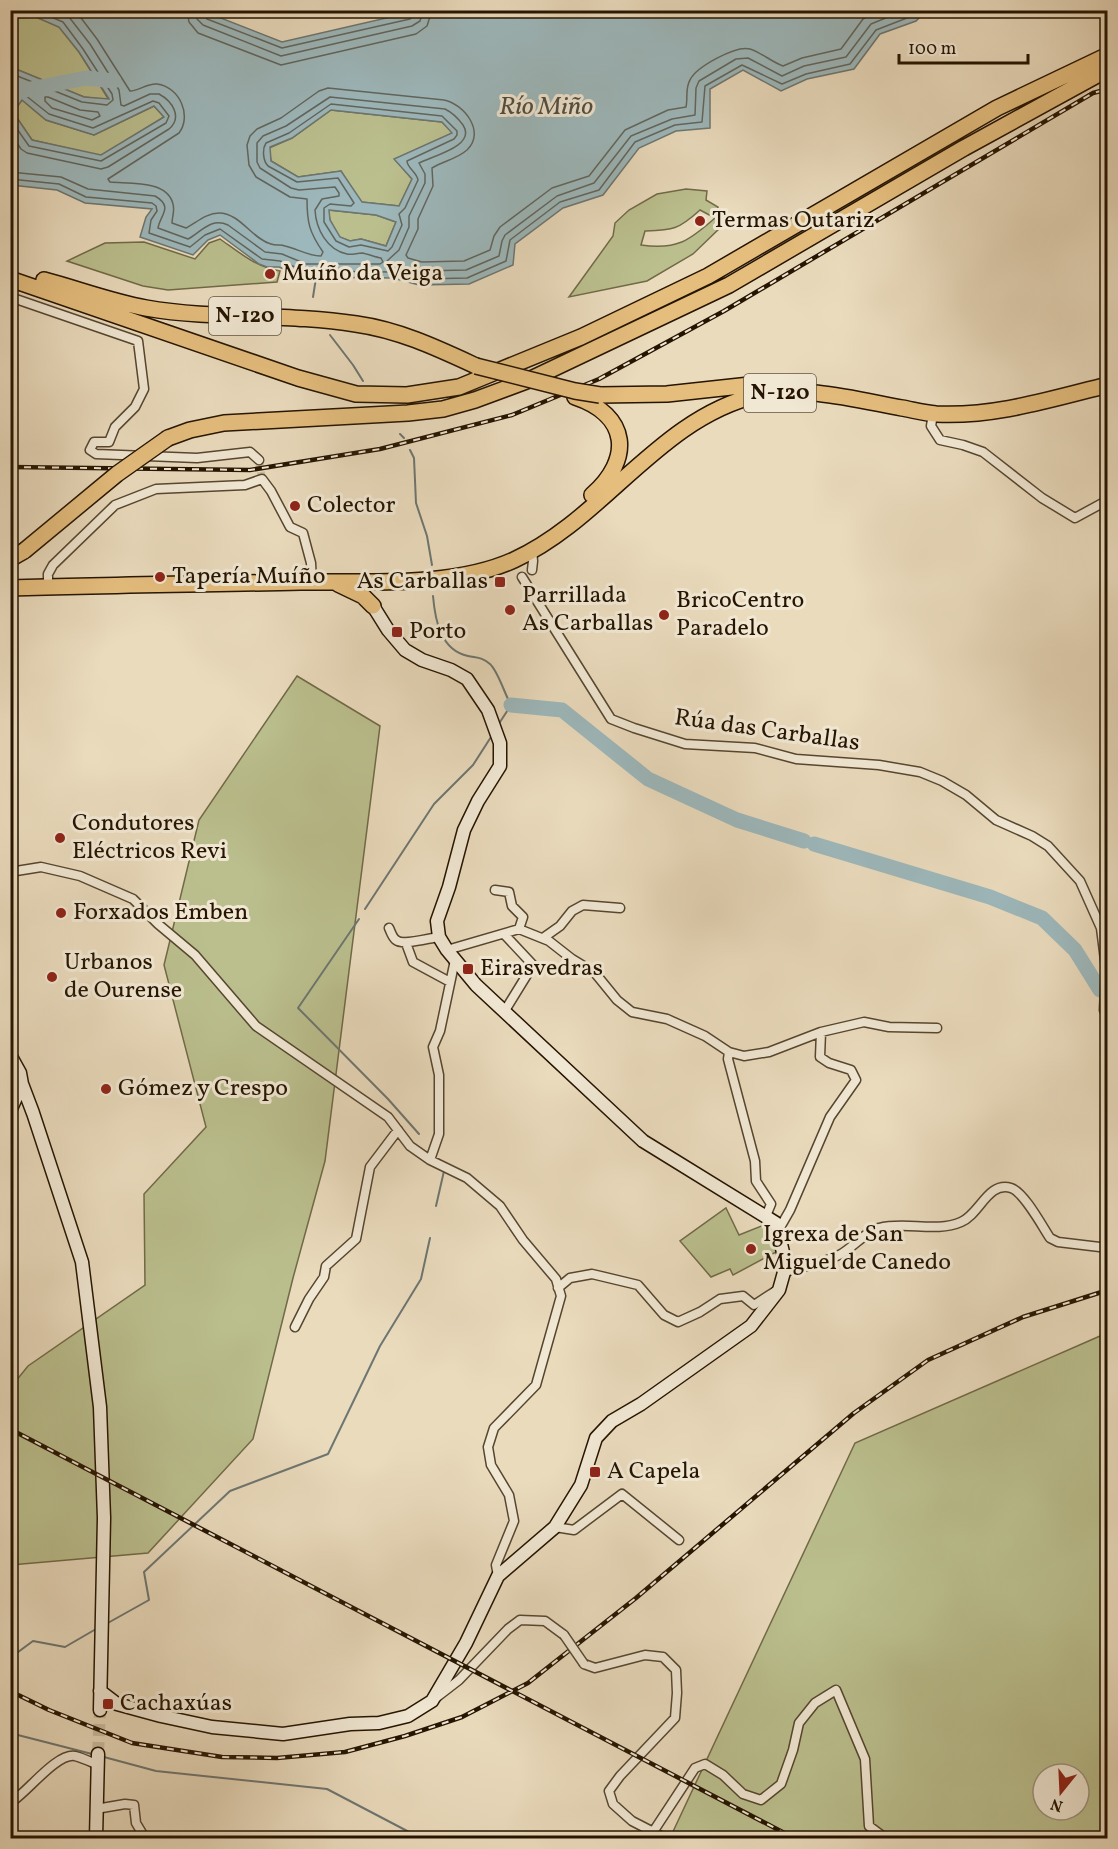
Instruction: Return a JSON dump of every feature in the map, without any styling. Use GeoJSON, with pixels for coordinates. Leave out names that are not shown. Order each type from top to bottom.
{"type":"FeatureCollection","features":[{"type":"Feature","properties":{"kind":"highway"},"geometry":{"type":"LineString","coordinates":[[10,279],[298,378],[356,394],[407,395],[459,387],[581,337],[708,276],[997,108],[1107,55]]}},
{"type":"Feature","properties":{"kind":"highway"},"geometry":{"type":"LineString","coordinates":[[17,555],[117,474],[168,438],[190,430],[224,423],[443,410],[529,380],[729,285],[964,148],[1107,69]]}},
{"type":"Feature","properties":{"kind":"highway","name":"N-120"},"geometry":{"type":"LineString","coordinates":[[10,271],[146,308],[355,323],[384,329],[416,339],[476,366],[525,384],[596,405],[612,422],[620,443],[617,462],[608,478],[595,493],[533,545]]}},
{"type":"Feature","properties":{"kind":"highway","name":"N-120"},"geometry":{"type":"LineString","coordinates":[[476,366],[565,389],[600,395],[667,394],[759,384],[808,384],[910,403],[948,407],[986,406],[1041,396],[1107,378]]}},
{"type":"Feature","properties":{"kind":"highway","name":"N-120"},"geometry":{"type":"LineString","coordinates":[[10,588],[454,578],[502,565],[579,518],[677,434],[699,419],[726,405],[760,394],[789,392],[838,396],[933,414],[962,414],[1015,408],[1107,385]]}},
{"type":"Feature","properties":{"kind":"highway"},"geometry":{"type":"LineString","coordinates":[[373,606],[369,592],[378,581]]}},
{"type":"Feature","properties":{"kind":"highway"},"geometry":{"type":"LineString","coordinates":[[334,582],[363,596],[373,606]]}},
{"type":"Feature","properties":{"kind":"street"},"geometry":{"type":"LineString","coordinates":[[10,297],[138,341],[144,389],[135,407],[115,427],[109,442],[94,442],[90,450],[96,454],[197,458],[250,452],[259,460]]}},
{"type":"Feature","properties":{"kind":"street"},"geometry":{"type":"LineString","coordinates":[[933,414],[931,426],[940,441],[963,445],[982,452],[1042,498],[1075,518],[1107,500]]}},
{"type":"Feature","properties":{"kind":"street"},"geometry":{"type":"LineString","coordinates":[[48,587],[48,574],[53,565],[115,505],[156,489],[245,485],[262,479],[290,527],[303,533],[311,563],[312,582]]}},
{"type":"Feature","properties":{"kind":"street"},"geometry":{"type":"LineString","coordinates":[[532,570],[533,545]]}},
{"type":"Feature","properties":{"kind":"street","name":"Rúa das Carballas"},"geometry":{"type":"LineString","coordinates":[[522,577],[612,719],[686,744],[755,748],[796,759],[879,765],[920,772],[942,781],[966,795],[1001,822],[1048,846],[1080,881],[1101,928],[1106,968],[1104,1010],[1107,1020]]}},
{"type":"Feature","properties":{"kind":"street"},"geometry":{"type":"LineString","coordinates":[[373,606],[388,630],[405,650],[422,660],[451,670],[467,679],[488,710],[500,743],[500,766],[478,801],[464,830],[449,887],[436,921],[439,937],[476,985],[643,1141],[776,1223],[786,1265],[779,1289],[751,1326],[641,1404],[612,1421],[596,1438],[581,1485],[555,1527],[498,1576],[466,1643],[432,1701]]}},
{"type":"Feature","properties":{"kind":"street"},"geometry":{"type":"LineString","coordinates":[[10,872],[41,867],[80,876],[133,899],[195,956],[256,1026],[388,1117],[410,1146],[430,1160],[467,1178],[500,1206],[523,1240],[556,1279],[561,1296],[536,1385],[494,1428],[488,1447],[491,1465],[509,1494],[513,1521],[496,1565],[498,1576]]}},
{"type":"Feature","properties":{"kind":"street"},"geometry":{"type":"LineString","coordinates":[[495,890],[509,892],[512,906],[523,917],[519,929]]}},
{"type":"Feature","properties":{"kind":"street"},"geometry":{"type":"LineString","coordinates":[[543,938],[560,926],[572,911],[582,904],[620,908]]}},
{"type":"Feature","properties":{"kind":"street"},"geometry":{"type":"LineString","coordinates":[[389,928],[393,939],[399,943],[439,937]]}},
{"type":"Feature","properties":{"kind":"street"},"geometry":{"type":"LineString","coordinates":[[451,955],[519,929],[543,938],[596,973],[617,1000],[632,1012],[667,1019],[705,1035],[729,1052],[744,1056],[769,1052],[821,1032],[864,1022],[889,1027],[937,1028]]}},
{"type":"Feature","properties":{"kind":"street"},"geometry":{"type":"LineString","coordinates":[[504,934],[533,965],[504,1011]]}},
{"type":"Feature","properties":{"kind":"street"},"geometry":{"type":"LineString","coordinates":[[406,943],[412,962],[450,982]]}},
{"type":"Feature","properties":{"kind":"street"},"geometry":{"type":"LineString","coordinates":[[430,1160],[439,1134],[439,1075],[433,1047],[440,1031],[450,982],[451,955]]}},
{"type":"Feature","properties":{"kind":"street"},"geometry":{"type":"LineString","coordinates":[[778,1231],[790,1210],[830,1117],[856,1080],[851,1070],[829,1063],[820,1057],[821,1032]]}},
{"type":"Feature","properties":{"kind":"street"},"geometry":{"type":"LineString","coordinates":[[729,1052],[728,1059],[755,1161],[756,1180],[771,1204],[766,1216]]}},
{"type":"Feature","properties":{"kind":"street"},"geometry":{"type":"LineString","coordinates":[[10,1054],[20,1073],[82,1262],[100,1407],[104,1518],[100,1710]]}},
{"type":"Feature","properties":{"kind":"street"},"geometry":{"type":"LineString","coordinates":[[10,1111],[22,1084]]}},
{"type":"Feature","properties":{"kind":"street"},"geometry":{"type":"LineString","coordinates":[[295,1327],[309,1299],[324,1277],[326,1266],[357,1239],[370,1167],[398,1130]]}},
{"type":"Feature","properties":{"kind":"street"},"geometry":{"type":"LineString","coordinates":[[784,1272],[840,1255],[876,1228],[895,1225],[937,1227],[954,1225],[969,1218],[993,1191],[1003,1187],[1013,1188],[1021,1194],[1050,1238],[1058,1242],[1107,1248]]}},
{"type":"Feature","properties":{"kind":"street"},"geometry":{"type":"LineString","coordinates":[[558,1288],[570,1278],[592,1274],[638,1285],[664,1315],[678,1322],[720,1299],[743,1296],[754,1305],[779,1289]]}},
{"type":"Feature","properties":{"kind":"street"},"geometry":{"type":"LineString","coordinates":[[555,1527],[574,1530],[622,1494],[679,1539]]}},
{"type":"Feature","properties":{"kind":"street"},"geometry":{"type":"LineString","coordinates":[[100,1691],[117,1704],[212,1727],[283,1734],[350,1724],[379,1723],[408,1716],[432,1701],[459,1680],[508,1629],[520,1620],[545,1621],[564,1635],[584,1664],[595,1668],[645,1655],[663,1657],[676,1670],[675,1718],[620,1776],[609,1791],[613,1804],[632,1821],[665,1839]]}},
{"type":"Feature","properties":{"kind":"street"},"geometry":{"type":"LineString","coordinates":[[653,1832],[695,1768],[705,1764],[723,1775],[744,1794],[761,1800],[781,1784],[793,1750],[799,1723],[815,1703],[836,1690],[865,1759],[869,1826],[885,1839]]}},
{"type":"Feature","properties":{"kind":"street"},"geometry":{"type":"LineString","coordinates":[[10,1803],[61,1760],[76,1756],[98,1759],[96,1839]]}},
{"type":"Feature","properties":{"kind":"street"},"geometry":{"type":"LineString","coordinates":[[96,1809],[125,1804],[134,1805],[136,1823],[145,1839]]}},
{"type":"Feature","properties":{"kind":"green space"},"geometry":{"type":"Polygon","coordinates":[[[36,17],[59,27],[79,52],[109,100],[84,97],[11,67],[11,18],[36,17]]]}},
{"type":"Feature","properties":{"kind":"green space"},"geometry":{"type":"Polygon","coordinates":[[[22,100],[46,120],[94,135],[154,106],[164,117],[101,156],[32,140],[13,112],[22,100]]]}},
{"type":"Feature","properties":{"kind":"green space"},"geometry":{"type":"Polygon","coordinates":[[[331,110],[442,122],[453,133],[395,159],[412,179],[399,206],[361,202],[341,171],[298,177],[271,161],[269,148],[292,138],[331,110]]]}},
{"type":"Feature","properties":{"kind":"green space"},"geometry":{"type":"Polygon","coordinates":[[[686,189],[707,191],[706,200],[718,207],[715,218],[724,224],[693,254],[647,281],[569,297],[613,236],[615,223],[629,210],[657,194],[686,189]],[[700,210],[675,228],[645,231],[641,245],[673,245],[690,238],[715,218],[700,210]]]}},
{"type":"Feature","properties":{"kind":"green space"},"geometry":{"type":"Polygon","coordinates":[[[328,210],[376,215],[396,222],[386,246],[361,239],[350,241],[339,237],[330,220],[328,210]]]}},
{"type":"Feature","properties":{"kind":"green space"},"geometry":{"type":"Polygon","coordinates":[[[220,239],[256,263],[280,271],[277,282],[168,290],[143,286],[67,261],[105,243],[144,242],[195,259],[209,243],[220,239]]]}},
{"type":"Feature","properties":{"kind":"green space"},"geometry":{"type":"Polygon","coordinates":[[[297,676],[380,726],[325,1161],[253,1439],[148,1553],[11,1565],[11,1387],[28,1366],[145,1285],[144,1194],[206,1127],[164,965],[199,820],[297,676]]]}},
{"type":"Feature","properties":{"kind":"green space"},"geometry":{"type":"Polygon","coordinates":[[[726,1208],[739,1235],[769,1223],[778,1251],[733,1275],[730,1269],[711,1277],[680,1241],[726,1208]]]}},
{"type":"Feature","properties":{"kind":"green space"},"geometry":{"type":"Polygon","coordinates":[[[1107,1333],[1107,1838],[670,1838],[855,1443],[1107,1333]]]}},
{"type":"Feature","properties":{"kind":"water","name":"Río Miño"},"geometry":{"type":"Polygon","coordinates":[[[11,10],[203,11],[282,42],[421,10],[926,11],[916,21],[880,34],[854,69],[807,79],[781,91],[743,70],[710,89],[710,128],[676,131],[639,148],[603,195],[563,208],[515,244],[513,265],[469,284],[419,285],[393,278],[304,277],[279,267],[259,264],[220,235],[208,240],[193,255],[140,237],[146,217],[152,209],[85,203],[57,190],[11,185],[11,67],[84,97],[109,99],[79,52],[59,27],[36,17],[11,18],[11,10]],[[22,100],[13,112],[32,140],[101,155],[164,117],[154,106],[94,135],[46,120],[22,100]],[[331,110],[292,138],[270,147],[271,161],[298,177],[341,171],[362,202],[399,206],[412,179],[394,159],[452,133],[442,122],[331,110]],[[329,210],[330,220],[340,237],[350,241],[361,239],[386,246],[396,222],[376,215],[329,210]]]}},
{"type":"Feature","properties":{"kind":"waterway","name":"Río Miño"},"geometry":{"type":"LineString","coordinates":[[10,93],[86,78],[114,81]]}},
{"type":"Feature","properties":{"kind":"waterway"},"geometry":{"type":"LineString","coordinates":[[313,297],[316,278]]}},
{"type":"Feature","properties":{"kind":"waterway"},"geometry":{"type":"LineString","coordinates":[[330,335],[363,381]]}},
{"type":"Feature","properties":{"kind":"waterway"},"geometry":{"type":"LineString","coordinates":[[400,434],[404,438]]}},
{"type":"Feature","properties":{"kind":"waterway"},"geometry":{"type":"LineString","coordinates":[[410,450],[414,458],[416,503],[427,536],[432,565]]}},
{"type":"Feature","properties":{"kind":"waterway"},"geometry":{"type":"LineString","coordinates":[[433,596],[435,614],[445,640],[459,653],[487,662],[496,672],[511,705],[500,722]]}},
{"type":"Feature","properties":{"kind":"waterway"},"geometry":{"type":"LineString","coordinates":[[511,705],[562,710],[648,779],[737,820],[804,841]]}},
{"type":"Feature","properties":{"kind":"waterway"},"geometry":{"type":"LineString","coordinates":[[365,909],[434,804],[473,765],[491,737]]}},
{"type":"Feature","properties":{"kind":"waterway"},"geometry":{"type":"LineString","coordinates":[[814,844],[990,897],[1042,918],[1075,950],[1100,990]]}},
{"type":"Feature","properties":{"kind":"waterway"},"geometry":{"type":"LineString","coordinates":[[359,919],[298,1008],[388,1099],[419,1134]]}},
{"type":"Feature","properties":{"kind":"waterway"},"geometry":{"type":"LineString","coordinates":[[436,1206],[444,1171]]}},
{"type":"Feature","properties":{"kind":"waterway"},"geometry":{"type":"LineString","coordinates":[[106,1624],[149,1600],[144,1572],[230,1491],[328,1454],[380,1346],[421,1279],[430,1238]]}},
{"type":"Feature","properties":{"kind":"waterway"},"geometry":{"type":"LineString","coordinates":[[10,1658],[33,1641],[65,1647],[96,1629]]}},
{"type":"Feature","properties":{"kind":"waterway"},"geometry":{"type":"LineString","coordinates":[[10,1733],[92,1754]]}},
{"type":"Feature","properties":{"kind":"waterway"},"geometry":{"type":"LineString","coordinates":[[104,1757],[156,1771],[327,1789],[411,1833],[414,1838]]}},
{"type":"Feature","properties":{"kind":"tunnel"},"geometry":{"type":"LineString","coordinates":[[259,460],[262,479]]}},
{"type":"Feature","properties":{"kind":"tunnel"},"geometry":{"type":"LineString","coordinates":[[98,1754],[100,1710]]}},
{"type":"Feature","properties":{"kind":"railway"},"geometry":{"type":"LineString","coordinates":[[10,467],[250,470],[380,449],[512,415],[599,379],[724,311],[1093,93],[1108,89]]}},
{"type":"Feature","properties":{"kind":"railway"},"geometry":{"type":"LineString","coordinates":[[10,1691],[49,1710],[132,1743],[222,1757],[277,1758],[345,1752],[405,1736],[462,1717],[528,1683],[636,1598],[854,1413],[928,1360],[1023,1317],[1108,1290]]}},
{"type":"Feature","properties":{"kind":"railway"},"geometry":{"type":"LineString","coordinates":[[10,1429],[794,1838]]}},
{"type":"Feature","properties":{"kind":"place","name":"Termas Outariz"},"geometry":{"type":"Point","coordinates":[700,221]}},
{"type":"Feature","properties":{"kind":"place","name":"Muíño da Veiga"},"geometry":{"type":"Point","coordinates":[270,274]}},
{"type":"Feature","properties":{"kind":"place","name":"Colector"},"geometry":{"type":"Point","coordinates":[295,506]}},
{"type":"Feature","properties":{"kind":"place","name":"Tapería Muíño"},"geometry":{"type":"Point","coordinates":[160,577]}},
{"type":"Feature","properties":{"kind":"place","name":"As Carballas"},"geometry":{"type":"Point","coordinates":[500,582]}},
{"type":"Feature","properties":{"kind":"place","name":"Parrillada As Carballas"},"geometry":{"type":"Point","coordinates":[510,610]}},
{"type":"Feature","properties":{"kind":"place","name":"BricoCentro Paradelo"},"geometry":{"type":"Point","coordinates":[664,615]}},
{"type":"Feature","properties":{"kind":"place","name":"Porto"},"geometry":{"type":"Point","coordinates":[397,632]}},
{"type":"Feature","properties":{"kind":"place","name":"Condutores Eléctricos Revi"},"geometry":{"type":"Point","coordinates":[60,838]}},
{"type":"Feature","properties":{"kind":"place","name":"Forxados Emben"},"geometry":{"type":"Point","coordinates":[61,913]}},
{"type":"Feature","properties":{"kind":"place","name":"Eirasvedras"},"geometry":{"type":"Point","coordinates":[468,969]}},
{"type":"Feature","properties":{"kind":"place","name":"Urbanos de Ourense"},"geometry":{"type":"Point","coordinates":[52,977]}},
{"type":"Feature","properties":{"kind":"place","name":"Gómez y Crespo"},"geometry":{"type":"Point","coordinates":[106,1089]}},
{"type":"Feature","properties":{"kind":"place","name":"Igrexa de San Miguel de Canedo"},"geometry":{"type":"Point","coordinates":[751,1249]}},
{"type":"Feature","properties":{"kind":"place","name":"A Capela"},"geometry":{"type":"Point","coordinates":[595,1472]}},
{"type":"Feature","properties":{"kind":"place","name":"Cachaxúas"},"geometry":{"type":"Point","coordinates":[108,1704]}}]}
